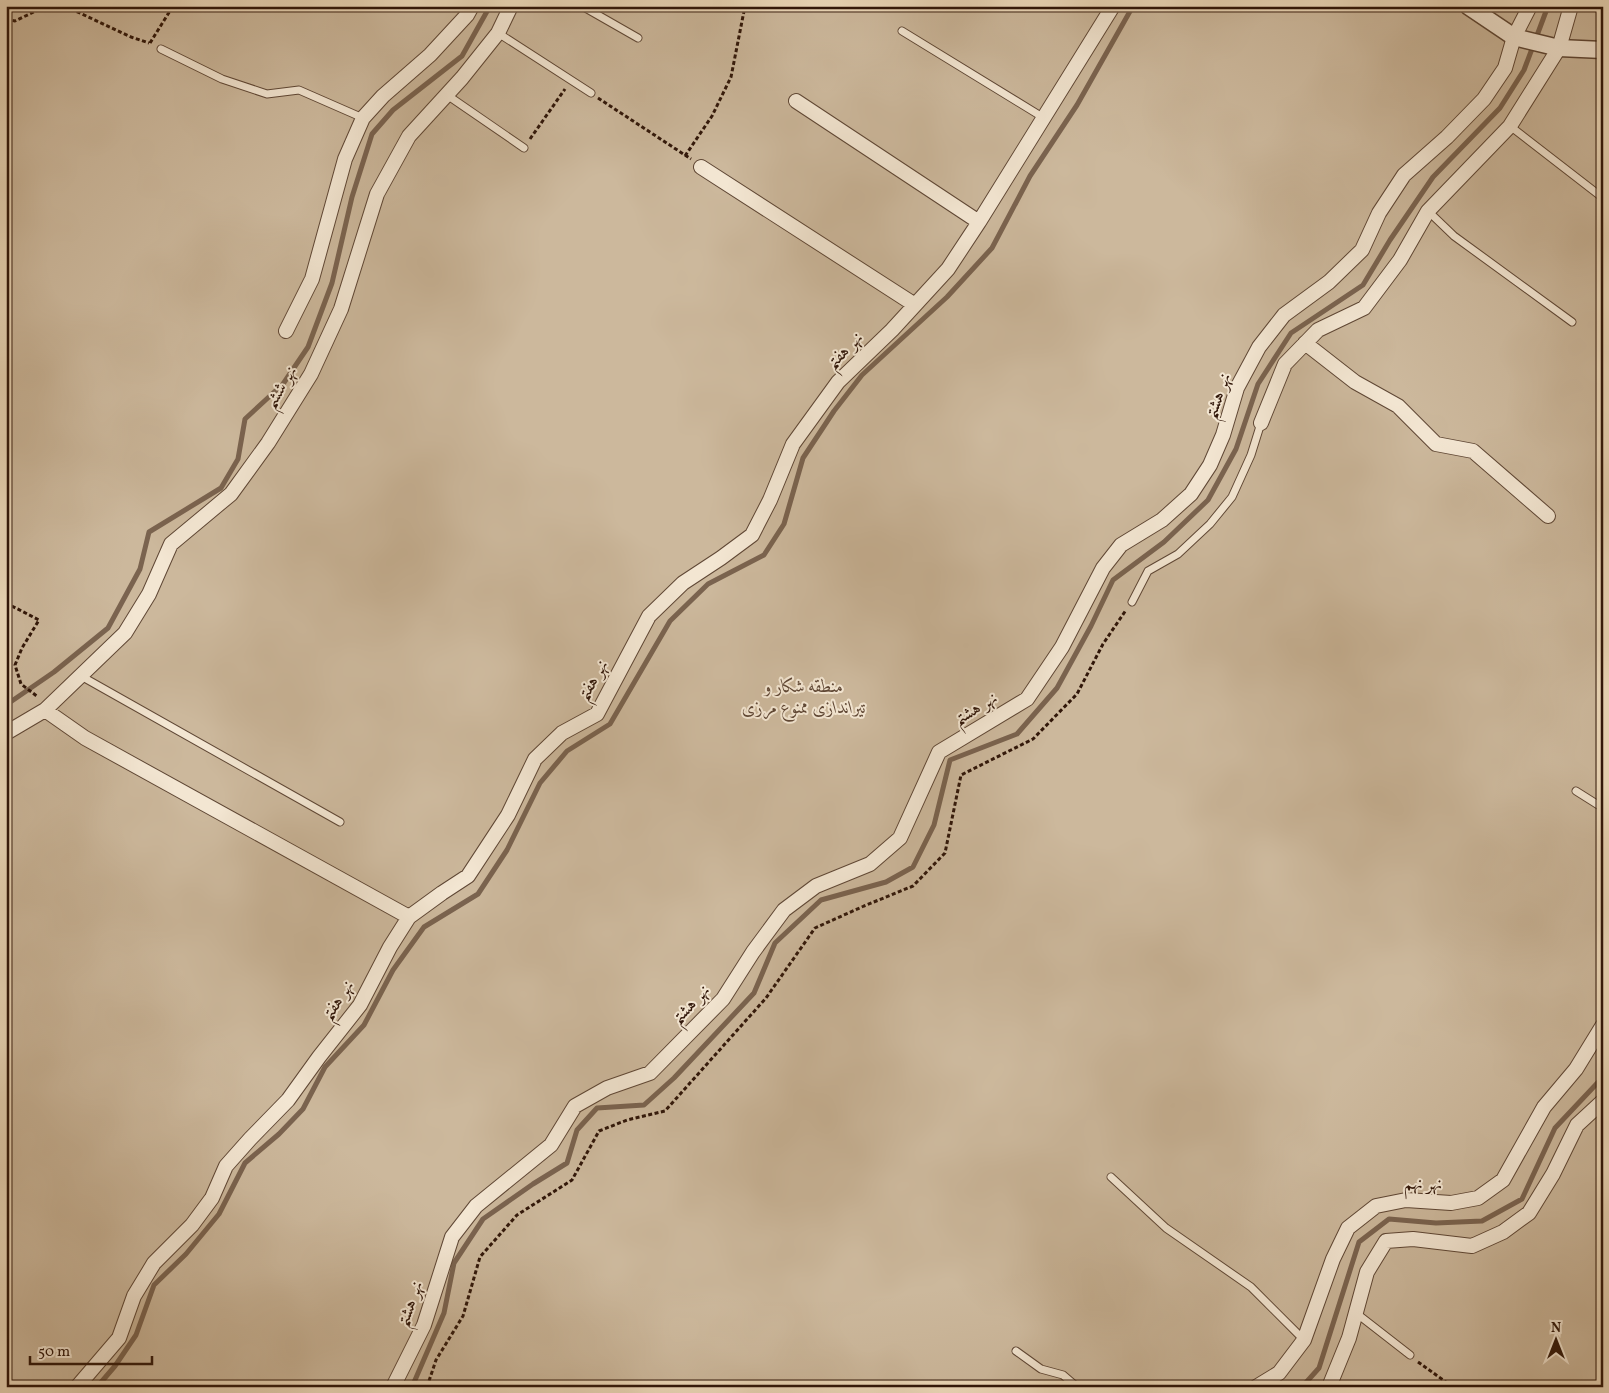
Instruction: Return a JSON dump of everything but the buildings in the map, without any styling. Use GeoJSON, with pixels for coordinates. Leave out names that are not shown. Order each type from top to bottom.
{"type":"FeatureCollection","features":[{"type":"Feature","properties":{"kind":"street"},"geometry":{"type":"LineString","coordinates":[[286,331],[312,278],[345,159],[363,118],[383,96],[430,54],[467,16],[472,6]]}},
{"type":"Feature","properties":{"kind":"street","name":"نهر ششم"},"geometry":{"type":"LineString","coordinates":[[6,733],[80,676],[125,633],[149,594],[171,544],[231,494],[268,443],[306,381],[341,309],[377,194],[409,136],[447,95],[498,33],[511,6]]}},
{"type":"Feature","properties":{"kind":"street","name":"نهر هفتم"},"geometry":{"type":"LineString","coordinates":[[76,1387],[119,1338],[134,1296],[154,1263],[192,1225],[212,1198],[226,1166],[288,1100],[360,1004],[390,947],[409,917],[442,892],[468,876],[508,815],[535,759],[562,732],[597,714],[649,616],[683,582],[752,535],[770,500],[793,444],[838,382],[892,330],[948,269],[1113,6]]}},
{"type":"Feature","properties":{"kind":"street"},"geometry":{"type":"LineString","coordinates":[[1468,6],[1519,38],[1553,46],[1603,50]]}},
{"type":"Feature","properties":{"kind":"street","name":"نهر هشتم"},"geometry":{"type":"LineString","coordinates":[[393,1387],[424,1325],[452,1237],[476,1206],[551,1145],[575,1106],[606,1088],[650,1073],[723,999],[753,952],[784,910],[816,886],[870,864],[900,838],[939,752],[1027,699],[1062,647],[1103,568],[1121,545],[1162,520],[1191,494],[1210,465],[1223,435],[1237,388],[1259,347],[1284,315],[1329,282],[1362,250],[1379,213],[1404,175],[1447,137],[1484,99],[1505,68],[1519,38],[1530,6]]}},
{"type":"Feature","properties":{"kind":"street"},"geometry":{"type":"LineString","coordinates":[[1261,423],[1285,364],[1318,330],[1364,308],[1400,260],[1428,211],[1510,126],[1553,46],[1571,6]]}},
{"type":"Feature","properties":{"kind":"street"},"geometry":{"type":"LineString","coordinates":[[796,101],[979,222]]}},
{"type":"Feature","properties":{"kind":"street"},"geometry":{"type":"LineString","coordinates":[[700,166],[915,305]]}},
{"type":"Feature","properties":{"kind":"street"},"geometry":{"type":"LineString","coordinates":[[1305,343],[1355,382],[1398,406],[1436,444],[1473,451],[1548,516]]}},
{"type":"Feature","properties":{"kind":"street"},"geometry":{"type":"LineString","coordinates":[[42,704],[85,738],[409,917]]}},
{"type":"Feature","properties":{"kind":"street","name":"نهر نهم"},"geometry":{"type":"LineString","coordinates":[[1256,1387],[1278,1373],[1304,1340],[1333,1260],[1348,1228],[1376,1206],[1406,1200],[1451,1202],[1478,1198],[1503,1180],[1544,1107],[1576,1069],[1603,1024]]}},
{"type":"Feature","properties":{"kind":"street"},"geometry":{"type":"LineString","coordinates":[[1329,1387],[1349,1338],[1367,1272],[1386,1241],[1413,1239],[1472,1246],[1503,1232],[1529,1213],[1553,1174],[1576,1125],[1603,1101]]}},
{"type":"Feature","properties":{"kind":"lane"},"geometry":{"type":"LineString","coordinates":[[582,6],[638,38]]}},
{"type":"Feature","properties":{"kind":"lane"},"geometry":{"type":"LineString","coordinates":[[902,31],[1044,118]]}},
{"type":"Feature","properties":{"kind":"lane"},"geometry":{"type":"LineString","coordinates":[[498,33],[592,93]]}},
{"type":"Feature","properties":{"kind":"lane"},"geometry":{"type":"LineString","coordinates":[[161,49],[222,79],[267,94],[299,90],[363,118]]}},
{"type":"Feature","properties":{"kind":"lane"},"geometry":{"type":"LineString","coordinates":[[447,95],[524,148]]}},
{"type":"Feature","properties":{"kind":"lane"},"geometry":{"type":"LineString","coordinates":[[1510,126],[1603,198]]}},
{"type":"Feature","properties":{"kind":"lane"},"geometry":{"type":"LineString","coordinates":[[1428,211],[1454,236],[1572,322]]}},
{"type":"Feature","properties":{"kind":"lane"},"geometry":{"type":"LineString","coordinates":[[1132,602],[1148,571],[1178,554],[1210,524],[1232,497],[1251,455],[1261,423]]}},
{"type":"Feature","properties":{"kind":"lane"},"geometry":{"type":"LineString","coordinates":[[80,676],[340,822]]}},
{"type":"Feature","properties":{"kind":"lane"},"geometry":{"type":"LineString","coordinates":[[1576,791],[1603,808]]}},
{"type":"Feature","properties":{"kind":"lane"},"geometry":{"type":"LineString","coordinates":[[1111,1177],[1166,1228],[1251,1287],[1304,1340]]}},
{"type":"Feature","properties":{"kind":"lane"},"geometry":{"type":"LineString","coordinates":[[1356,1313],[1410,1356]]}},
{"type":"Feature","properties":{"kind":"lane"},"geometry":{"type":"LineString","coordinates":[[1016,1351],[1041,1369],[1064,1375],[1076,1387]]}},
{"type":"Feature","properties":{"kind":"path"},"geometry":{"type":"LineString","coordinates":[[6,19],[15,21],[46,6]]}},
{"type":"Feature","properties":{"kind":"path"},"geometry":{"type":"LineString","coordinates":[[65,6],[161,49]]}},
{"type":"Feature","properties":{"kind":"path"},"geometry":{"type":"LineString","coordinates":[[149,43],[173,6]]}},
{"type":"Feature","properties":{"kind":"path"},"geometry":{"type":"LineString","coordinates":[[685,156],[712,116],[731,77],[745,6]]}},
{"type":"Feature","properties":{"kind":"path"},"geometry":{"type":"LineString","coordinates":[[524,148],[544,122],[571,80]]}},
{"type":"Feature","properties":{"kind":"path"},"geometry":{"type":"LineString","coordinates":[[592,93],[700,166]]}},
{"type":"Feature","properties":{"kind":"path"},"geometry":{"type":"LineString","coordinates":[[427,1387],[436,1360],[463,1316],[480,1257],[486,1250],[518,1215],[572,1180],[600,1132],[627,1120],[665,1111],[766,998],[815,928],[914,886],[946,853],[961,775],[1033,739],[1077,694],[1103,644],[1132,602]]}},
{"type":"Feature","properties":{"kind":"path"},"geometry":{"type":"LineString","coordinates":[[6,603],[39,620],[22,648],[15,665],[21,684],[42,704]]}},
{"type":"Feature","properties":{"kind":"path"},"geometry":{"type":"LineString","coordinates":[[1410,1356],[1453,1387]]}},
{"type":"Feature","properties":{"kind":"green space","name":"منطقه شکار و تیراندازی ممنوع مرزی"},"geometry":{"type":"Polygon","coordinates":[[[6,6],[1603,6],[1603,1387],[6,1387],[6,6]]]}},
{"type":"Feature","properties":{"kind":"waterway"},"geometry":{"type":"LineString","coordinates":[[6,705],[54,672],[108,628],[140,569],[149,532],[221,488],[238,459],[245,419],[283,384],[308,347],[332,283],[352,197],[372,134],[393,110],[462,56],[490,6]]}},
{"type":"Feature","properties":{"kind":"waterway"},"geometry":{"type":"LineString","coordinates":[[97,1387],[115,1366],[136,1335],[154,1285],[186,1254],[219,1214],[245,1163],[279,1134],[303,1109],[325,1067],[364,1025],[393,970],[424,927],[478,894],[507,850],[540,783],[567,751],[610,724],[670,621],[708,584],[764,555],[784,524],[803,458],[834,411],[862,375],[947,297],[992,248],[1030,176],[1077,105],[1133,6]]}},
{"type":"Feature","properties":{"kind":"waterway"},"geometry":{"type":"LineString","coordinates":[[412,1387],[444,1313],[454,1263],[483,1219],[567,1163],[577,1130],[597,1108],[644,1105],[674,1078],[754,993],[775,943],[821,900],[886,882],[913,867],[934,825],[950,760],[1017,734],[1057,688],[1091,626],[1113,580],[1164,542],[1208,500],[1236,449],[1258,384],[1291,333],[1363,285],[1390,240],[1433,177],[1500,108],[1524,70],[1548,6]]}},
{"type":"Feature","properties":{"kind":"waterway"},"geometry":{"type":"LineString","coordinates":[[1302,1387],[1319,1368],[1359,1242],[1389,1219],[1436,1223],[1482,1221],[1522,1199],[1555,1128],[1603,1077]]}}]}
